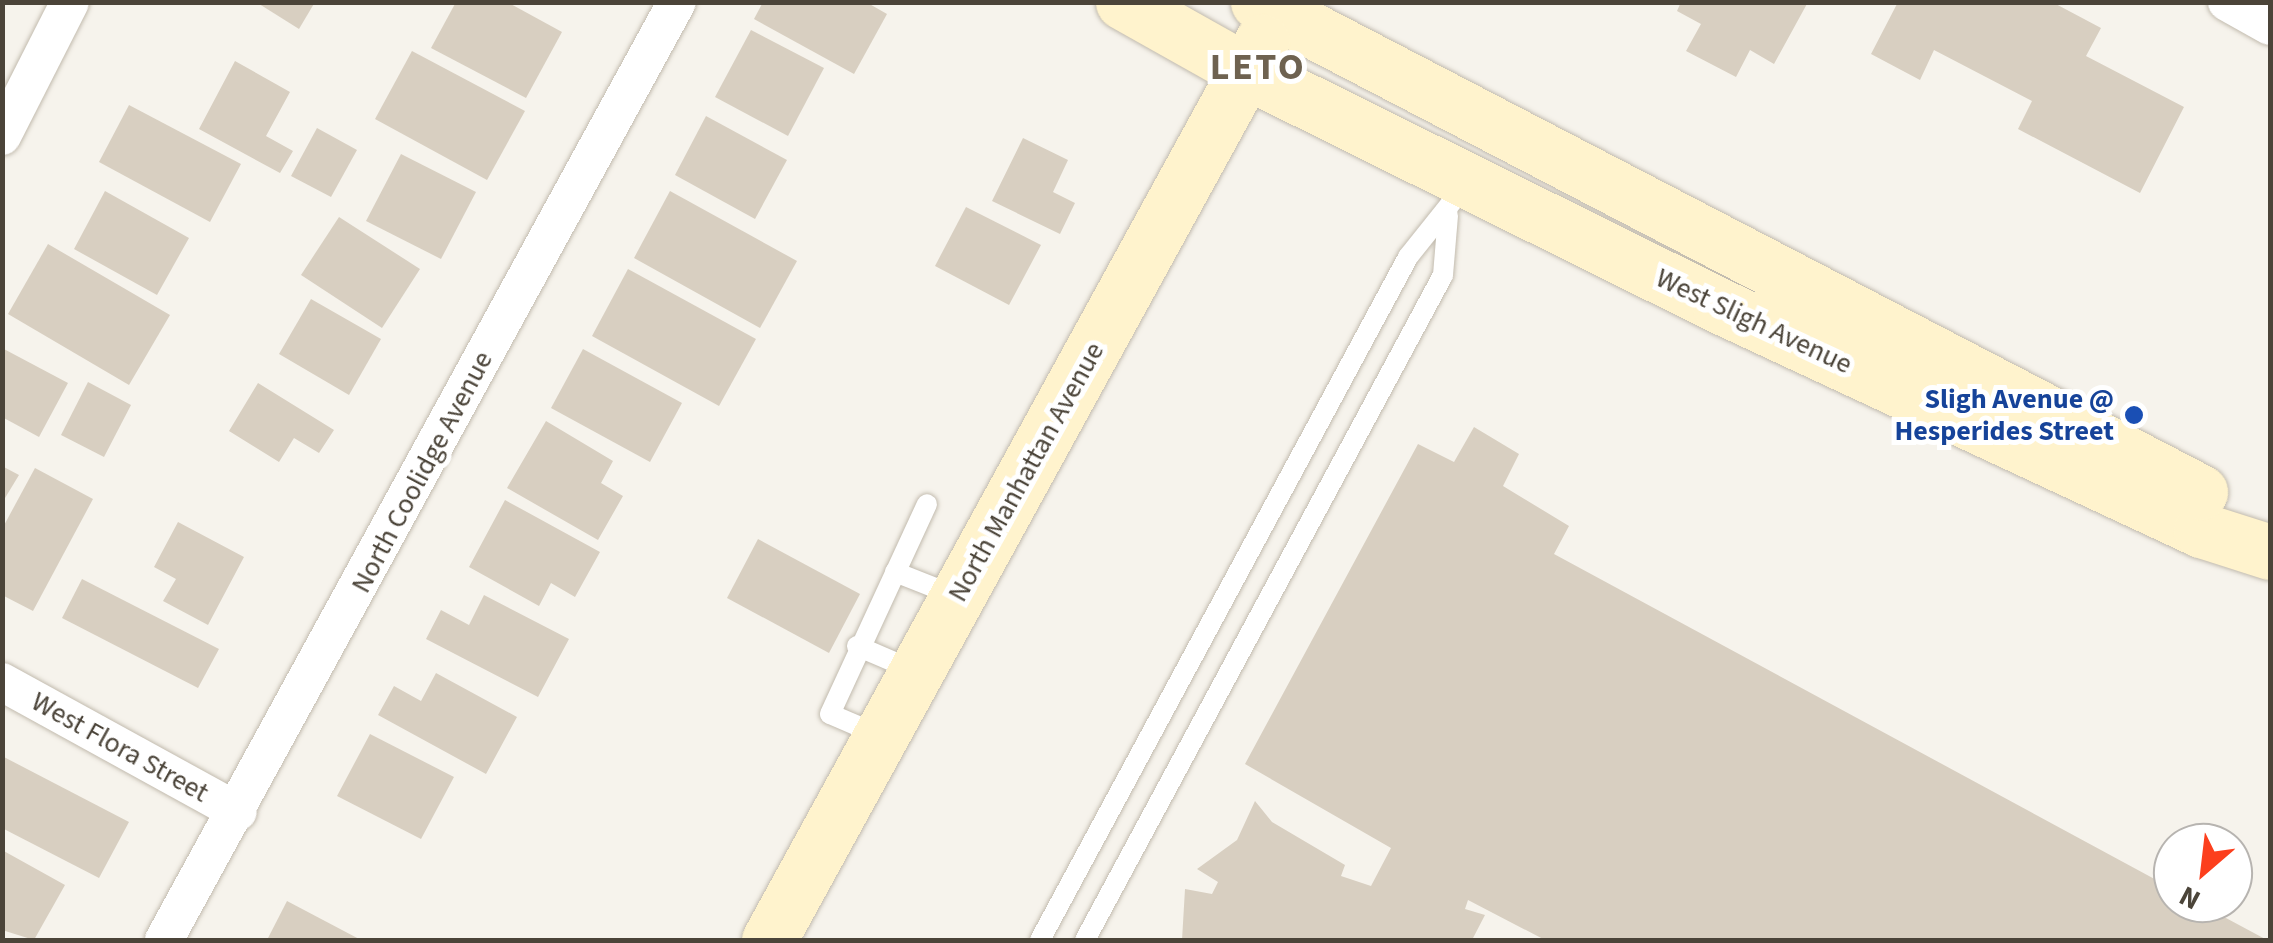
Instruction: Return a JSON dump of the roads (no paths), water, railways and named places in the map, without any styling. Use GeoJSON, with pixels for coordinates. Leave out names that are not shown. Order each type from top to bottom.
{"type":"FeatureCollection","features":[{"type":"Feature","properties":{"kind":"main road","name":"West Sligh Avenue"},"geometry":{"type":"LineString","coordinates":[[1123,2],[1458,198],[2183,522],[2270,552]]}},
{"type":"Feature","properties":{"kind":"main road","name":"West Sligh Avenue"},"geometry":{"type":"LineString","coordinates":[[1272,6],[1769,273],[1894,329],[2214,499],[2270,540]]}},
{"type":"Feature","properties":{"kind":"main road","name":"North Manhattan Avenue"},"geometry":{"type":"LineString","coordinates":[[768,940],[1246,71],[1272,6]]}},
{"type":"Feature","properties":{"kind":"street"},"geometry":{"type":"LineString","coordinates":[[2,136],[70,2]]}},
{"type":"Feature","properties":{"kind":"street","name":"North Coolidge Avenue"},"geometry":{"type":"LineString","coordinates":[[164,940],[238,812],[676,2]]}},
{"type":"Feature","properties":{"kind":"street"},"geometry":{"type":"LineString","coordinates":[[2228,2],[2270,26]]}},
{"type":"Feature","properties":{"kind":"street","name":"West Flora Street"},"geometry":{"type":"LineString","coordinates":[[2,682],[238,812]]}},
{"type":"Feature","properties":{"kind":"lane"},"geometry":{"type":"LineString","coordinates":[[1040,940],[1408,258],[1458,198]]}},
{"type":"Feature","properties":{"kind":"lane"},"geometry":{"type":"LineString","coordinates":[[1085,940],[1443,275],[1458,198]]}},
{"type":"Feature","properties":{"kind":"lane"},"geometry":{"type":"LineString","coordinates":[[881,736],[830,714],[857,646],[927,504]]}},
{"type":"Feature","properties":{"kind":"lane"},"geometry":{"type":"LineString","coordinates":[[895,572],[958,597]]}},
{"type":"Feature","properties":{"kind":"lane"},"geometry":{"type":"LineString","coordinates":[[857,646],[916,672]]}},
{"type":"Feature","properties":{"kind":"place","name":"Sligh Avenue @ Hesperides Street"},"geometry":{"type":"Point","coordinates":[2134,415]}},
{"type":"Feature","properties":{"kind":"district","name":"LETO"},"geometry":{"type":"Point","coordinates":[1258,68]}}]}
